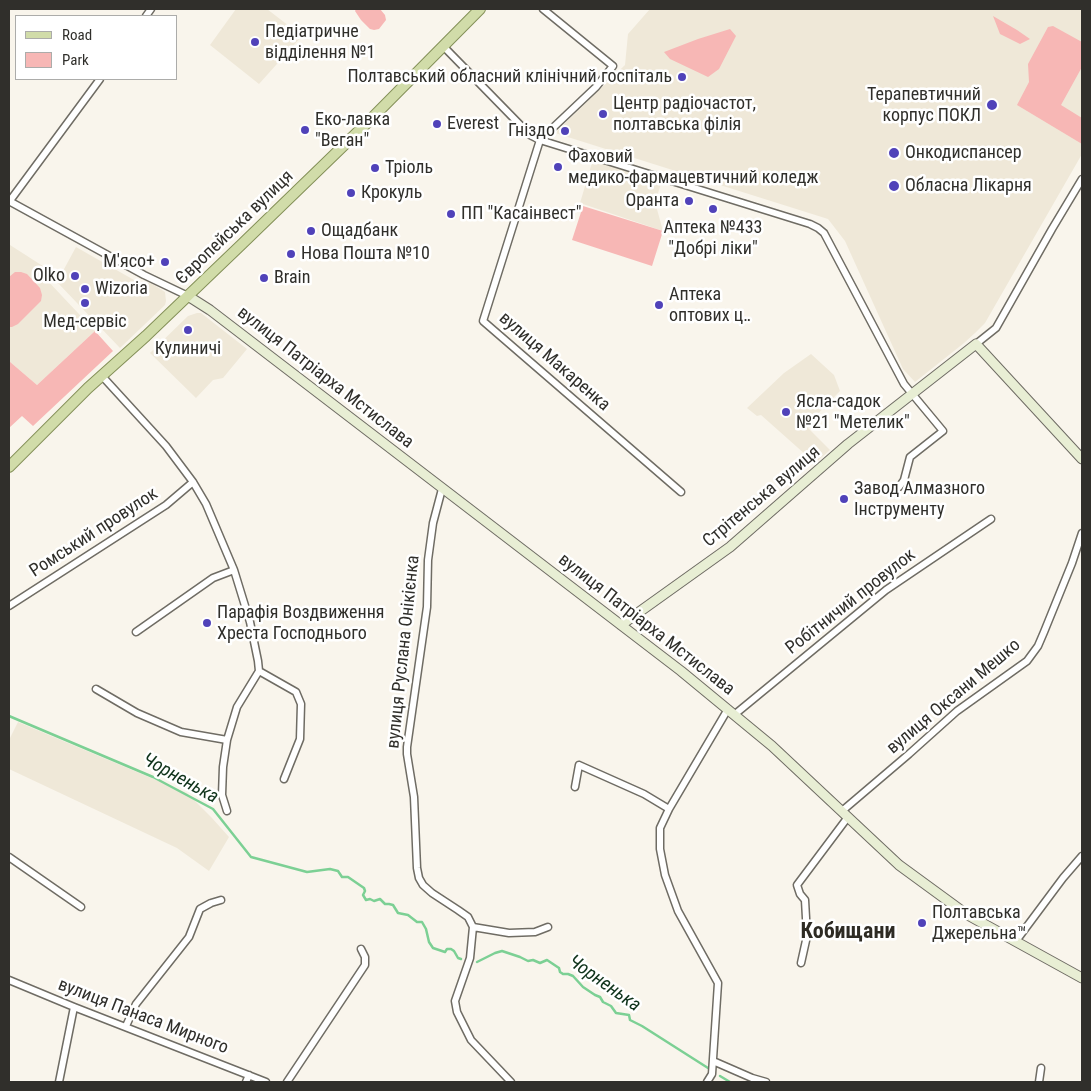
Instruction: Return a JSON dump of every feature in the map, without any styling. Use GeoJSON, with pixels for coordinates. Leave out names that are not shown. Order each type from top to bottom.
{"type":"FeatureCollection","features":[{"type":"Feature","properties":{"kind":"main road","name":"Європейська вулиця"},"geometry":{"type":"LineString","coordinates":[[9,466],[362,128],[480,9]]}},
{"type":"Feature","properties":{"kind":"main road","name":"вулиця Патріарха Мстислава"},"geometry":{"type":"LineString","coordinates":[[188,296],[210,310],[682,671],[772,746],[899,865],[966,914],[1082,978]]}},
{"type":"Feature","properties":{"kind":"main road","name":"Стрітенська вулиця"},"geometry":{"type":"LineString","coordinates":[[621,625],[730,547],[848,444],[976,344]]}},
{"type":"Feature","properties":{"kind":"main road"},"geometry":{"type":"LineString","coordinates":[[976,344],[1082,459]]}},
{"type":"Feature","properties":{"kind":"street"},"geometry":{"type":"LineString","coordinates":[[540,140],[596,87],[613,66],[543,9]]}},
{"type":"Feature","properties":{"kind":"street"},"geometry":{"type":"LineString","coordinates":[[444,46],[530,135],[540,140],[800,221],[818,228],[824,233],[904,384],[943,430],[910,457],[904,480],[899,487]]}},
{"type":"Feature","properties":{"kind":"street"},"geometry":{"type":"LineString","coordinates":[[99,80],[9,202],[144,275],[188,296]]}},
{"type":"Feature","properties":{"kind":"street","name":"вулиця Макаренка"},"geometry":{"type":"LineString","coordinates":[[540,140],[483,321],[681,492]]}},
{"type":"Feature","properties":{"kind":"street","name":"Стрітенська вулиця"},"geometry":{"type":"LineString","coordinates":[[976,344],[996,328],[1082,179]]}},
{"type":"Feature","properties":{"kind":"street"},"geometry":{"type":"LineString","coordinates":[[102,376],[166,446],[193,482],[206,504],[234,570],[250,622],[259,671],[237,707],[227,740],[222,795],[227,811]]}},
{"type":"Feature","properties":{"kind":"street","name":"Ромський провулок"},"geometry":{"type":"LineString","coordinates":[[9,606],[166,504],[193,482]]}},
{"type":"Feature","properties":{"kind":"street","name":"вулиця Руслана Онікієнка"},"geometry":{"type":"LineString","coordinates":[[442,489],[433,523],[428,560],[427,607],[407,754],[414,797],[419,878],[423,885],[432,893],[468,917],[473,927]]}},
{"type":"Feature","properties":{"kind":"street","name":"Робітничий провулок"},"geometry":{"type":"LineString","coordinates":[[731,712],[886,590],[991,519]]}},
{"type":"Feature","properties":{"kind":"street","name":"вулиця Оксани Мешко"},"geometry":{"type":"LineString","coordinates":[[801,963],[807,936],[805,900],[800,894],[797,885],[845,814],[957,711],[1027,661],[1038,646],[1072,563],[1082,533]]}},
{"type":"Feature","properties":{"kind":"street"},"geometry":{"type":"LineString","coordinates":[[136,632],[212,578],[234,570]]}},
{"type":"Feature","properties":{"kind":"street"},"geometry":{"type":"LineString","coordinates":[[259,671],[296,692],[301,704],[300,739],[284,779]]}},
{"type":"Feature","properties":{"kind":"street"},"geometry":{"type":"LineString","coordinates":[[96,689],[137,713],[181,732],[227,740]]}},
{"type":"Feature","properties":{"kind":"street"},"geometry":{"type":"LineString","coordinates":[[708,1082],[712,1074],[718,983],[678,911],[665,875],[660,849],[660,828],[669,810],[731,712]]}},
{"type":"Feature","properties":{"kind":"street"},"geometry":{"type":"LineString","coordinates":[[575,787],[579,765],[644,794],[669,810]]}},
{"type":"Feature","properties":{"kind":"street"},"geometry":{"type":"LineString","coordinates":[[1016,941],[1063,878],[1082,856]]}},
{"type":"Feature","properties":{"kind":"street"},"geometry":{"type":"LineString","coordinates":[[9,857],[81,907]]}},
{"type":"Feature","properties":{"kind":"street"},"geometry":{"type":"LineString","coordinates":[[126,1026],[136,1004],[188,937],[200,909],[221,900]]}},
{"type":"Feature","properties":{"kind":"street"},"geometry":{"type":"LineString","coordinates":[[511,1082],[471,1040],[457,1012],[455,1001],[470,958],[473,927],[509,933],[535,932],[548,927]]}},
{"type":"Feature","properties":{"kind":"street"},"geometry":{"type":"LineString","coordinates":[[287,1082],[365,965],[361,949]]}},
{"type":"Feature","properties":{"kind":"street","name":"вулиця Панаса Мирного"},"geometry":{"type":"LineString","coordinates":[[9,980],[266,1082]]}},
{"type":"Feature","properties":{"kind":"street"},"geometry":{"type":"LineString","coordinates":[[59,1082],[74,1007]]}},
{"type":"Feature","properties":{"kind":"street"},"geometry":{"type":"LineString","coordinates":[[713,1061],[766,1082]]}},
{"type":"Feature","properties":{"kind":"street"},"geometry":{"type":"LineString","coordinates":[[1040,1082],[1042,1068]]}},
{"type":"Feature","properties":{"kind":"street"},"geometry":{"type":"LineString","coordinates":[[246,1082],[249,1075]]}},
{"type":"Feature","properties":{"kind":"shaded area"},"geometry":{"type":"Polygon","coordinates":[[[236,9],[267,9],[302,36],[259,84],[210,45],[236,9]]]}},
{"type":"Feature","properties":{"kind":"shaded area","name":"Обласна Лікарня"},"geometry":{"type":"Polygon","coordinates":[[[650,9],[1082,9],[1082,154],[985,323],[964,343],[915,382],[903,369],[845,241],[828,219],[555,133],[625,65],[628,34],[650,9]]]}},
{"type":"Feature","properties":{"kind":"shaded area"},"geometry":{"type":"Polygon","coordinates":[[[594,156],[663,178],[655,202],[663,231],[580,203],[594,156]]]}},
{"type":"Feature","properties":{"kind":"shaded area"},"geometry":{"type":"Polygon","coordinates":[[[10,245],[49,270],[45,278],[95,331],[37,385],[9,361],[10,245]]]}},
{"type":"Feature","properties":{"kind":"shaded area"},"geometry":{"type":"Polygon","coordinates":[[[76,247],[141,284],[151,283],[165,292],[165,305],[120,348],[57,282],[76,247]]]}},
{"type":"Feature","properties":{"kind":"shaded area"},"geometry":{"type":"Polygon","coordinates":[[[201,313],[247,349],[223,378],[213,380],[196,398],[150,353],[188,316],[201,313]]]}},
{"type":"Feature","properties":{"kind":"shaded area","name":"Ясла-садок №21 \"Метелик\""},"geometry":{"type":"Polygon","coordinates":[[[811,354],[834,375],[840,391],[806,426],[830,450],[815,463],[761,415],[757,416],[747,408],[784,373],[811,354]]]}},
{"type":"Feature","properties":{"kind":"shaded area"},"geometry":{"type":"Polygon","coordinates":[[[18,722],[187,793],[229,837],[209,871],[177,848],[9,769],[9,740],[18,722]]]}},
{"type":"Feature","properties":{"kind":"green space"},"geometry":{"type":"Polygon","coordinates":[[[356,9],[380,9],[385,15],[386,20],[379,29],[370,29],[361,20],[355,11],[356,9]]]}},
{"type":"Feature","properties":{"kind":"green space"},"geometry":{"type":"Polygon","coordinates":[[[993,16],[1030,39],[1020,44],[1000,34],[993,16]]]}},
{"type":"Feature","properties":{"kind":"green space"},"geometry":{"type":"Polygon","coordinates":[[[1053,26],[1082,42],[1082,67],[1061,105],[1082,118],[1082,144],[1017,105],[1029,82],[1028,64],[1048,27],[1053,26]]]}},
{"type":"Feature","properties":{"kind":"green space"},"geometry":{"type":"Polygon","coordinates":[[[730,29],[736,36],[719,69],[708,77],[670,59],[664,52],[698,39],[730,29]]]}},
{"type":"Feature","properties":{"kind":"green space"},"geometry":{"type":"Polygon","coordinates":[[[583,206],[663,231],[652,266],[572,240],[583,206]]]}},
{"type":"Feature","properties":{"kind":"green space"},"geometry":{"type":"Polygon","coordinates":[[[15,272],[27,274],[40,288],[42,295],[41,301],[18,324],[9,327],[9,277],[15,272]]]}},
{"type":"Feature","properties":{"kind":"green space"},"geometry":{"type":"Polygon","coordinates":[[[95,331],[113,351],[33,426],[22,416],[9,428],[9,361],[37,385],[95,331]]]}},
{"type":"Feature","properties":{"kind":"waterway","name":"Чорненька"},"geometry":{"type":"LineString","coordinates":[[9,716],[153,777],[213,809],[251,857],[307,872],[330,869],[338,871],[342,877],[348,877],[364,888],[363,895],[366,900],[374,901],[380,899],[385,904],[393,905],[398,913],[408,915],[417,922],[422,922],[433,948],[445,952],[447,949],[451,949],[461,959]]}},
{"type":"Feature","properties":{"kind":"waterway","name":"Чорненька"},"geometry":{"type":"LineString","coordinates":[[477,962],[502,951],[528,961],[533,960],[540,963],[547,960],[559,968],[563,974],[573,976],[583,987],[611,1006],[616,1013],[629,1015],[630,1020],[708,1068]]}},
{"type":"Feature","properties":{"kind":"waterway","name":"Чорненька"},"geometry":{"type":"LineString","coordinates":[[720,1076],[730,1082]]}},
{"type":"Feature","properties":{"kind":"place","name":"Педіатричне відділення №1"},"geometry":{"type":"Point","coordinates":[255,42]}},
{"type":"Feature","properties":{"kind":"place","name":"Полтавський обласний клінічний госпіталь"},"geometry":{"type":"Point","coordinates":[682,77]}},
{"type":"Feature","properties":{"kind":"place","name":"Терапевтичний корпус ПОКЛ"},"geometry":{"type":"Point","coordinates":[992,105]}},
{"type":"Feature","properties":{"kind":"place","name":"Центр радіочастот, полтавська філія"},"geometry":{"type":"Point","coordinates":[603,114]}},
{"type":"Feature","properties":{"kind":"place","name":"Everest"},"geometry":{"type":"Point","coordinates":[437,124]}},
{"type":"Feature","properties":{"kind":"place","name":"Еко-лавка \"Веган\""},"geometry":{"type":"Point","coordinates":[305,130]}},
{"type":"Feature","properties":{"kind":"place","name":"Гніздо"},"geometry":{"type":"Point","coordinates":[565,131]}},
{"type":"Feature","properties":{"kind":"place","name":"Онкодиспансер"},"geometry":{"type":"Point","coordinates":[894,153]}},
{"type":"Feature","properties":{"kind":"place","name":"Фаховий медико-фармацевтичний коледж"},"geometry":{"type":"Point","coordinates":[558,167]}},
{"type":"Feature","properties":{"kind":"place","name":"Тріоль"},"geometry":{"type":"Point","coordinates":[375,168]}},
{"type":"Feature","properties":{"kind":"place","name":"Обласна Лікарня"},"geometry":{"type":"Point","coordinates":[894,186]}},
{"type":"Feature","properties":{"kind":"place","name":"Крокуль"},"geometry":{"type":"Point","coordinates":[351,193]}},
{"type":"Feature","properties":{"kind":"place","name":"Оранта"},"geometry":{"type":"Point","coordinates":[689,201]}},
{"type":"Feature","properties":{"kind":"place","name":"Аптека №433 \"Добрі ліки\""},"geometry":{"type":"Point","coordinates":[713,209]}},
{"type":"Feature","properties":{"kind":"place","name":"ПП \"Касаінвест\""},"geometry":{"type":"Point","coordinates":[451,214]}},
{"type":"Feature","properties":{"kind":"place","name":"Ощадбанк"},"geometry":{"type":"Point","coordinates":[311,231]}},
{"type":"Feature","properties":{"kind":"place","name":"Нова Пошта №10"},"geometry":{"type":"Point","coordinates":[291,254]}},
{"type":"Feature","properties":{"kind":"place","name":"М'ясо+"},"geometry":{"type":"Point","coordinates":[165,262]}},
{"type":"Feature","properties":{"kind":"place","name":"Olko"},"geometry":{"type":"Point","coordinates":[75,276]}},
{"type":"Feature","properties":{"kind":"place","name":"Brain"},"geometry":{"type":"Point","coordinates":[264,278]}},
{"type":"Feature","properties":{"kind":"place","name":"Wizoria"},"geometry":{"type":"Point","coordinates":[85,289]}},
{"type":"Feature","properties":{"kind":"place","name":"Мед-сервіс"},"geometry":{"type":"Point","coordinates":[85,303]}},
{"type":"Feature","properties":{"kind":"place","name":"Аптека оптових ц‥"},"geometry":{"type":"Point","coordinates":[659,305]}},
{"type":"Feature","properties":{"kind":"place","name":"Кулиничі"},"geometry":{"type":"Point","coordinates":[188,330]}},
{"type":"Feature","properties":{"kind":"place","name":"Ясла-садок №21 \"Метелик\""},"geometry":{"type":"Point","coordinates":[786,412]}},
{"type":"Feature","properties":{"kind":"place","name":"Завод Алмазного Інструменту"},"geometry":{"type":"Point","coordinates":[844,499]}},
{"type":"Feature","properties":{"kind":"place","name":"Парафія Воздвиження Хреста Господнього"},"geometry":{"type":"Point","coordinates":[207,623]}},
{"type":"Feature","properties":{"kind":"place","name":"Полтавська Джерельна™"},"geometry":{"type":"Point","coordinates":[922,923]}},
{"type":"Feature","properties":{"kind":"district","name":"Кобищани"},"geometry":{"type":"Point","coordinates":[848,932]}}]}
